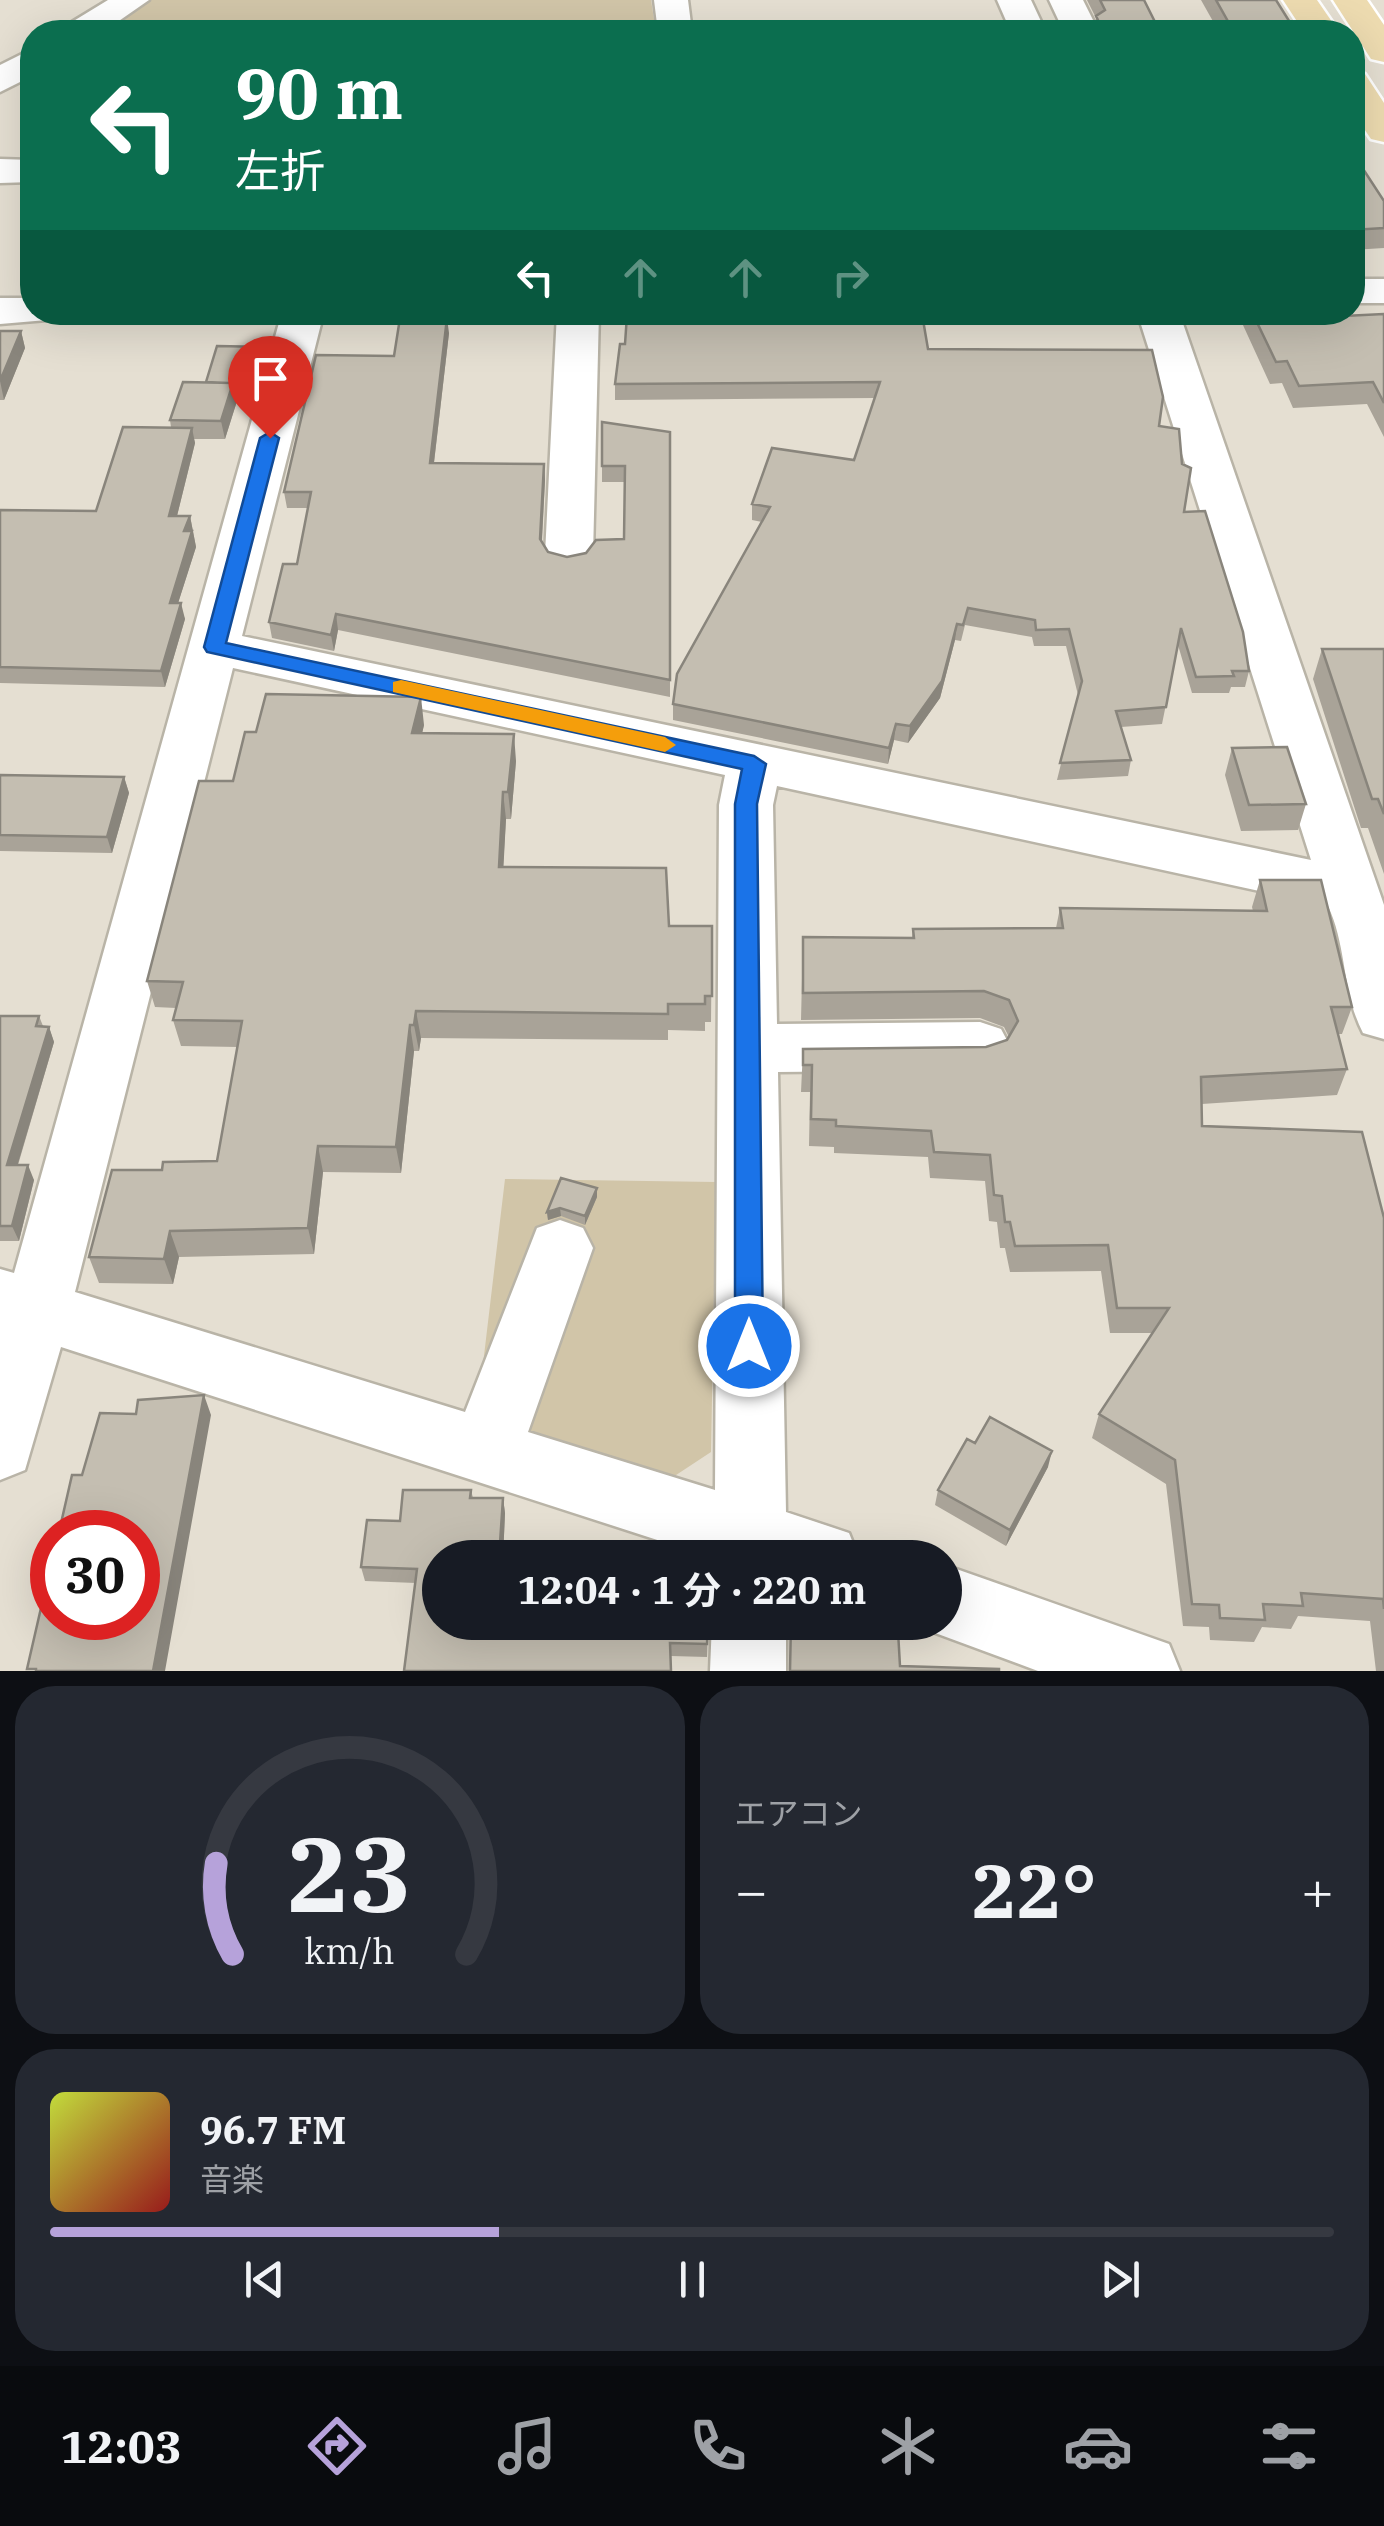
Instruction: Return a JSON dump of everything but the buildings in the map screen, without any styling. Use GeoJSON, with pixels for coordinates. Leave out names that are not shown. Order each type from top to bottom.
{"type":"FeatureCollection","features":[{"type":"Feature","properties":{"kind":"main road"},"geometry":{"type":"LineString","coordinates":[[1365,22],[1384,51]]}},
{"type":"Feature","properties":{"kind":"main road"},"geometry":{"type":"LineString","coordinates":[[1365,102],[1384,131]]}},
{"type":"Feature","properties":{"kind":"street"},"geometry":{"type":"LineString","coordinates":[[99,20],[132,0]]}},
{"type":"Feature","properties":{"kind":"street"},"geometry":{"type":"LineString","coordinates":[[0,81],[20,54]]}},
{"type":"Feature","properties":{"kind":"street"},"geometry":{"type":"LineString","coordinates":[[0,1447],[18,1303],[215,647],[300,325]]}},
{"type":"Feature","properties":{"kind":"street"},"geometry":{"type":"LineString","coordinates":[[569,556],[578,325]]}},
{"type":"Feature","properties":{"kind":"street"},"geometry":{"type":"LineString","coordinates":[[1162,325],[1348,889],[1366,926],[1384,1016]]}},
{"type":"Feature","properties":{"kind":"street"},"geometry":{"type":"LineString","coordinates":[[215,647],[1348,889]]}},
{"type":"Feature","properties":{"kind":"street"},"geometry":{"type":"LineString","coordinates":[[751,1540],[746,804],[754,764]]}},
{"type":"Feature","properties":{"kind":"street"},"geometry":{"type":"LineString","coordinates":[[746,1048],[980,1046]]}},
{"type":"Feature","properties":{"kind":"street"},"geometry":{"type":"LineString","coordinates":[[486,1450],[560,1248]]}},
{"type":"Feature","properties":{"kind":"street"},"geometry":{"type":"LineString","coordinates":[[18,1303],[486,1450],[737,1540]]}},
{"type":"Feature","properties":{"kind":"street"},"geometry":{"type":"LineString","coordinates":[[962,1607],[1142,1671]]}},
{"type":"Feature","properties":{"kind":"street"},"geometry":{"type":"LineString","coordinates":[[748,1671],[749,1640]]}},
{"type":"Feature","properties":{"kind":"shaded area"},"geometry":{"type":"Polygon","coordinates":[[[151,0],[651,0],[654,20],[118,20],[151,0]]]}},
{"type":"Feature","properties":{"kind":"shaded area"},"geometry":{"type":"Polygon","coordinates":[[[505,1179],[716,1182],[711,1452],[667,1481],[476,1423],[505,1179]]]}},
{"type":"Feature","properties":{"kind":"slow traffic"},"geometry":{"type":"LineString","coordinates":[[401,687],[665,745]]}},
{"type":"Feature","properties":{"kind":"route"},"geometry":{"type":"LineString","coordinates":[[270,438],[215,647],[754,764],[746,804],[749,1346]]}}]}
